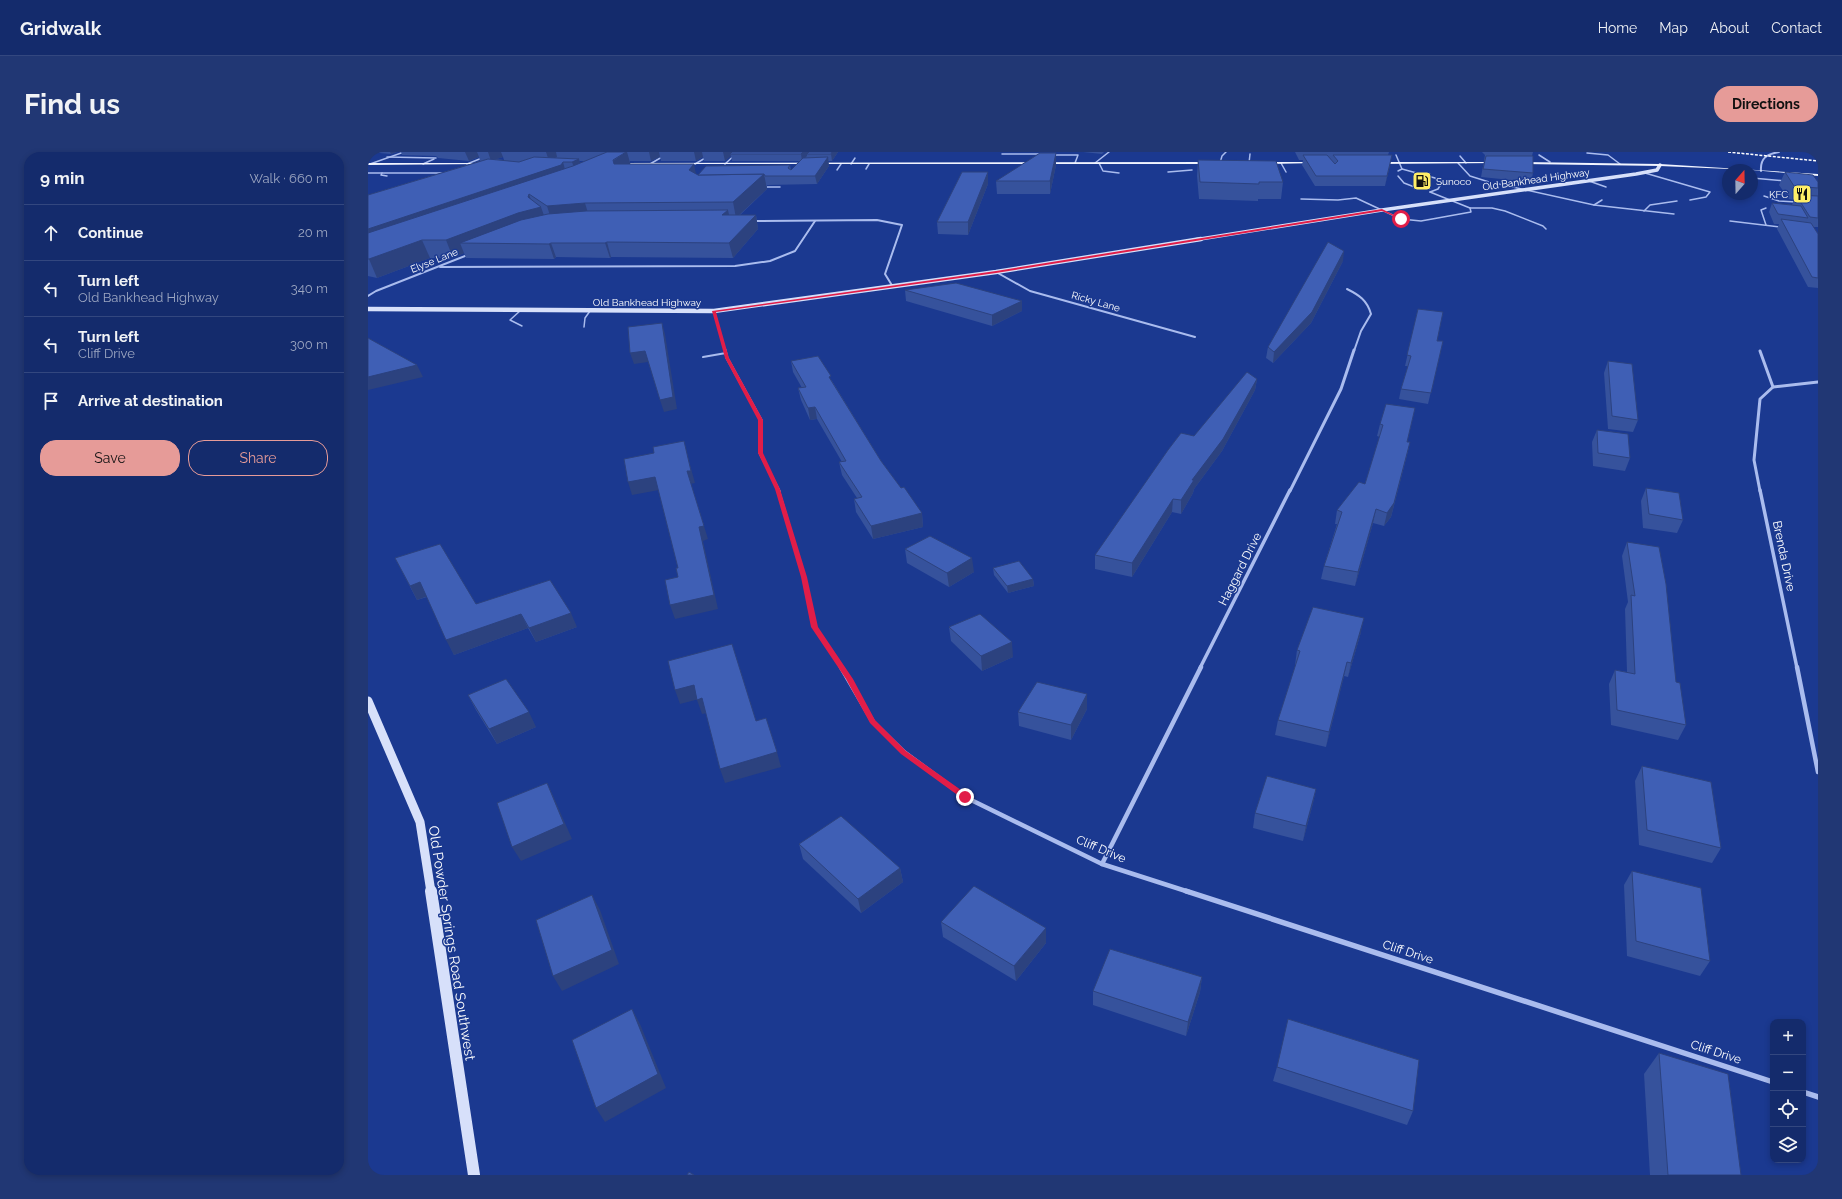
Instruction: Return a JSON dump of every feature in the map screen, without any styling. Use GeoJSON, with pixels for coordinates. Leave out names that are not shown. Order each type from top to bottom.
{"type":"FeatureCollection","features":[{"type":"Feature","properties":{"kind":"main road"},"geometry":{"type":"LineString","coordinates":[[1514,161],[1660,165],[1722,169]]}},
{"type":"Feature","properties":{"kind":"main road"},"geometry":{"type":"LineString","coordinates":[[611,164],[869,164],[1034,162],[1171,163],[1203,165],[1227,163]]}},
{"type":"Feature","properties":{"kind":"main road"},"geometry":{"type":"LineString","coordinates":[[1372,163],[1505,162]]}},
{"type":"Feature","properties":{"kind":"main road"},"geometry":{"type":"LineString","coordinates":[[1242,163],[1321,163]]}},
{"type":"Feature","properties":{"kind":"main road"},"geometry":{"type":"LineString","coordinates":[[368,164],[491,164]]}},
{"type":"Feature","properties":{"kind":"main road"},"geometry":{"type":"LineString","coordinates":[[1758,171],[1818,175]]}},
{"type":"Feature","properties":{"kind":"street"},"geometry":{"type":"LineString","coordinates":[[1761,171],[1760,162],[1763,158],[1779,152]]}},
{"type":"Feature","properties":{"kind":"street"},"geometry":{"type":"LineString","coordinates":[[1037,156],[1042,153]]}},
{"type":"Feature","properties":{"kind":"street","name":"Old Bankhead Highway"},"geometry":{"type":"LineString","coordinates":[[368,309],[714,311],[996,272],[1382,210],[1636,174],[1656,170],[1660,165]]}},
{"type":"Feature","properties":{"kind":"street"},"geometry":{"type":"LineString","coordinates":[[745,221],[877,220],[902,225],[885,274],[893,286]]}},
{"type":"Feature","properties":{"kind":"street"},"geometry":{"type":"LineString","coordinates":[[438,267],[735,266],[770,261],[794,251],[815,221]]}},
{"type":"Feature","properties":{"kind":"street","name":"Elyse Lane"},"geometry":{"type":"LineString","coordinates":[[368,296],[376,291],[474,252]]}},
{"type":"Feature","properties":{"kind":"street","name":"Ricky Lane"},"geometry":{"type":"LineString","coordinates":[[996,272],[1030,291],[1195,337]]}},
{"type":"Feature","properties":{"kind":"street","name":"Haggard Drive"},"geometry":{"type":"LineString","coordinates":[[1102,864],[1342,389],[1361,331],[1371,314],[1368,302],[1361,296],[1347,289]]}},
{"type":"Feature","properties":{"kind":"street","name":"Cliff Drive"},"geometry":{"type":"LineString","coordinates":[[714,311],[726,353],[761,420],[760,453],[778,489],[804,577],[815,627],[849,679],[873,722],[904,752],[965,797],[1102,864],[1770,1081]]}},
{"type":"Feature","properties":{"kind":"street"},"geometry":{"type":"LineString","coordinates":[[1760,351],[1773,387],[1818,382]]}},
{"type":"Feature","properties":{"kind":"street","name":"Brenda Drive"},"geometry":{"type":"LineString","coordinates":[[1773,387],[1760,399],[1754,460],[1818,772]]}},
{"type":"Feature","properties":{"kind":"street","name":"Old Powder Springs Road Southwest"},"geometry":{"type":"LineString","coordinates":[[368,701],[420,822],[474,1175]]}},
{"type":"Feature","properties":{"kind":"street"},"geometry":{"type":"LineString","coordinates":[[1806,1093],[1818,1097]]}},
{"type":"Feature","properties":{"kind":"lane"},"geometry":{"type":"LineString","coordinates":[[368,164],[404,152]]}},
{"type":"Feature","properties":{"kind":"lane"},"geometry":{"type":"LineString","coordinates":[[725,164],[738,152]]}},
{"type":"Feature","properties":{"kind":"lane"},"geometry":{"type":"LineString","coordinates":[[1075,163],[1081,152]]}},
{"type":"Feature","properties":{"kind":"lane"},"geometry":{"type":"LineString","coordinates":[[1109,152],[1097,163],[1103,171],[1120,173]]}},
{"type":"Feature","properties":{"kind":"lane"},"geometry":{"type":"LineString","coordinates":[[1220,163],[1222,156],[1226,152]]}},
{"type":"Feature","properties":{"kind":"lane"},"geometry":{"type":"LineString","coordinates":[[1002,154],[1042,153],[1078,155]]}},
{"type":"Feature","properties":{"kind":"lane"},"geometry":{"type":"LineString","coordinates":[[1587,153],[1608,155],[1620,164]]}},
{"type":"Feature","properties":{"kind":"lane"},"geometry":{"type":"LineString","coordinates":[[1249,163],[1250,154]]}},
{"type":"Feature","properties":{"kind":"lane"},"geometry":{"type":"LineString","coordinates":[[695,164],[702,158],[711,155]]}},
{"type":"Feature","properties":{"kind":"lane"},"geometry":{"type":"LineString","coordinates":[[1396,155],[1402,169]]}},
{"type":"Feature","properties":{"kind":"lane"},"geometry":{"type":"LineString","coordinates":[[1539,155],[1550,162]]}},
{"type":"Feature","properties":{"kind":"lane"},"geometry":{"type":"LineString","coordinates":[[467,164],[485,156]]}},
{"type":"Feature","properties":{"kind":"lane"},"geometry":{"type":"LineString","coordinates":[[1460,156],[1466,163]]}},
{"type":"Feature","properties":{"kind":"lane"},"geometry":{"type":"LineString","coordinates":[[650,164],[663,157]]}},
{"type":"Feature","properties":{"kind":"lane"},"geometry":{"type":"LineString","coordinates":[[800,168],[804,164],[807,157]]}},
{"type":"Feature","properties":{"kind":"lane"},"geometry":{"type":"LineString","coordinates":[[387,158],[436,158],[423,164]]}},
{"type":"Feature","properties":{"kind":"lane"},"geometry":{"type":"LineString","coordinates":[[851,164],[855,158]]}},
{"type":"Feature","properties":{"kind":"lane"},"geometry":{"type":"LineString","coordinates":[[1171,163],[1175,171]]}},
{"type":"Feature","properties":{"kind":"lane"},"geometry":{"type":"LineString","coordinates":[[1281,163],[1286,172]]}},
{"type":"Feature","properties":{"kind":"lane"},"geometry":{"type":"LineString","coordinates":[[1458,163],[1470,176],[1489,182]]}},
{"type":"Feature","properties":{"kind":"lane"},"geometry":{"type":"LineString","coordinates":[[634,167],[638,164]]}},
{"type":"Feature","properties":{"kind":"lane"},"geometry":{"type":"LineString","coordinates":[[711,168],[716,164]]}},
{"type":"Feature","properties":{"kind":"lane"},"geometry":{"type":"LineString","coordinates":[[837,170],[841,164]]}},
{"type":"Feature","properties":{"kind":"lane"},"geometry":{"type":"LineString","coordinates":[[866,169],[869,164]]}},
{"type":"Feature","properties":{"kind":"lane"},"geometry":{"type":"LineString","coordinates":[[1398,171],[1402,169],[1435,178],[1441,184],[1438,189],[1430,192],[1448,200],[1470,208],[1492,208],[1505,211],[1543,226],[1546,229]]}},
{"type":"Feature","properties":{"kind":"lane"},"geometry":{"type":"LineString","coordinates":[[1168,172],[1192,170]]}},
{"type":"Feature","properties":{"kind":"lane"},"geometry":{"type":"LineString","coordinates":[[1644,172],[1710,192],[1706,197],[1690,200]]}},
{"type":"Feature","properties":{"kind":"lane"},"geometry":{"type":"LineString","coordinates":[[368,173],[450,173]]}},
{"type":"Feature","properties":{"kind":"lane"},"geometry":{"type":"LineString","coordinates":[[382,173],[381,175],[387,176]]}},
{"type":"Feature","properties":{"kind":"lane"},"geometry":{"type":"LineString","coordinates":[[1398,176],[1404,183],[1417,188]]}},
{"type":"Feature","properties":{"kind":"lane"},"geometry":{"type":"LineString","coordinates":[[1758,179],[1792,182]]}},
{"type":"Feature","properties":{"kind":"lane"},"geometry":{"type":"LineString","coordinates":[[1587,180],[1606,187]]}},
{"type":"Feature","properties":{"kind":"lane"},"geometry":{"type":"LineString","coordinates":[[1499,184],[1594,205],[1674,214]]}},
{"type":"Feature","properties":{"kind":"lane"},"geometry":{"type":"LineString","coordinates":[[764,188],[780,187]]}},
{"type":"Feature","properties":{"kind":"lane"},"geometry":{"type":"LineString","coordinates":[[1764,196],[1779,201],[1799,203]]}},
{"type":"Feature","properties":{"kind":"lane"},"geometry":{"type":"LineString","coordinates":[[1301,199],[1338,200],[1356,198],[1401,219],[1420,221],[1471,212],[1470,208]]}},
{"type":"Feature","properties":{"kind":"lane"},"geometry":{"type":"LineString","coordinates":[[1594,205],[1602,200]]}},
{"type":"Feature","properties":{"kind":"lane"},"geometry":{"type":"LineString","coordinates":[[1644,211],[1650,205],[1677,201]]}},
{"type":"Feature","properties":{"kind":"lane"},"geometry":{"type":"LineString","coordinates":[[1766,208],[1761,210],[1766,225]]}},
{"type":"Feature","properties":{"kind":"lane"},"geometry":{"type":"LineString","coordinates":[[1730,221],[1781,227]]}},
{"type":"Feature","properties":{"kind":"lane"},"geometry":{"type":"LineString","coordinates":[[521,310],[510,320],[522,326]]}},
{"type":"Feature","properties":{"kind":"lane"},"geometry":{"type":"LineString","coordinates":[[584,326],[585,318],[590,311]]}},
{"type":"Feature","properties":{"kind":"lane"},"geometry":{"type":"LineString","coordinates":[[702,357],[726,353]]}},
{"type":"Feature","properties":{"kind":"building"},"geometry":{"type":"Polygon","coordinates":[[[607,152],[626,152],[613,160],[614,164],[694,164],[689,170],[698,175],[764,174],[733,202],[585,203],[547,206],[529,194],[528,197],[541,207],[518,213],[446,240],[422,240],[368,259],[368,233],[573,166],[607,152]]]}},
{"type":"Feature","properties":{"kind":"building"},"geometry":{"type":"Polygon","coordinates":[[[732,152],[803,152],[801,154],[730,154],[732,152]]]}},
{"type":"Feature","properties":{"kind":"building"},"geometry":{"type":"Polygon","coordinates":[[[809,152],[832,152],[831,154],[807,154],[809,152]]]}},
{"type":"Feature","properties":{"kind":"building"},"geometry":{"type":"Polygon","coordinates":[[[1040,153],[1056,153],[1050,181],[996,181],[1040,153]]]}},
{"type":"Feature","properties":{"kind":"building"},"geometry":{"type":"Polygon","coordinates":[[[1303,155],[1327,155],[1335,164],[1338,161],[1333,155],[1392,155],[1387,176],[1316,176],[1303,155]]]}},
{"type":"Feature","properties":{"kind":"building"},"geometry":{"type":"Polygon","coordinates":[[[1486,156],[1533,156],[1533,173],[1483,169],[1486,156]]]}},
{"type":"Feature","properties":{"kind":"building"},"geometry":{"type":"Polygon","coordinates":[[[534,157],[579,159],[572,162],[563,162],[561,165],[368,229],[368,195],[488,159],[519,162],[534,157]]]}},
{"type":"Feature","properties":{"kind":"building"},"geometry":{"type":"Polygon","coordinates":[[[828,157],[815,176],[765,176],[764,174],[698,175],[706,166],[790,165],[788,168],[791,170],[803,158],[828,157]]]}},
{"type":"Feature","properties":{"kind":"building"},"geometry":{"type":"Polygon","coordinates":[[[1198,160],[1276,161],[1283,182],[1259,182],[1259,184],[1200,182],[1198,160]]]}},
{"type":"Feature","properties":{"kind":"building"},"geometry":{"type":"Polygon","coordinates":[[[962,172],[988,172],[968,222],[937,222],[962,172]]]}},
{"type":"Feature","properties":{"kind":"building"},"geometry":{"type":"Polygon","coordinates":[[[1785,172],[1813,175],[1818,182],[1818,188],[1794,186],[1785,172]]]}},
{"type":"Feature","properties":{"kind":"building"},"geometry":{"type":"Polygon","coordinates":[[[1796,195],[1818,196],[1818,218],[1810,217],[1796,195]]]}},
{"type":"Feature","properties":{"kind":"building"},"geometry":{"type":"Polygon","coordinates":[[[1772,203],[1801,206],[1808,218],[1778,214],[1772,203]]]}},
{"type":"Feature","properties":{"kind":"building"},"geometry":{"type":"Polygon","coordinates":[[[728,210],[722,215],[756,215],[729,243],[460,243],[521,220],[548,214],[586,211],[728,210]]]}},
{"type":"Feature","properties":{"kind":"building"},"geometry":{"type":"Polygon","coordinates":[[[1781,219],[1811,223],[1818,234],[1818,278],[1812,277],[1781,219]]]}},
{"type":"Feature","properties":{"kind":"building"},"geometry":{"type":"Polygon","coordinates":[[[1328,242],[1344,251],[1312,312],[1274,352],[1268,347],[1328,242]]]}},
{"type":"Feature","properties":{"kind":"building"},"geometry":{"type":"Polygon","coordinates":[[[956,283],[1022,301],[992,315],[905,290],[956,283]]]}},
{"type":"Feature","properties":{"kind":"building"},"geometry":{"type":"Polygon","coordinates":[[[1418,309],[1443,312],[1437,341],[1443,341],[1431,393],[1401,389],[1411,356],[1407,355],[1418,309]]]}},
{"type":"Feature","properties":{"kind":"building"},"geometry":{"type":"Polygon","coordinates":[[[662,323],[673,397],[660,400],[645,351],[630,353],[628,327],[662,323]]]}},
{"type":"Feature","properties":{"kind":"building"},"geometry":{"type":"Polygon","coordinates":[[[368,338],[417,365],[368,377],[368,338]]]}},
{"type":"Feature","properties":{"kind":"building"},"geometry":{"type":"Polygon","coordinates":[[[818,356],[831,376],[829,377],[881,461],[901,488],[904,487],[922,513],[871,526],[854,499],[862,497],[839,462],[846,461],[815,407],[808,408],[798,388],[806,387],[791,361],[818,356]]]}},
{"type":"Feature","properties":{"kind":"building"},"geometry":{"type":"Polygon","coordinates":[[[1608,361],[1632,364],[1638,420],[1612,416],[1608,361]]]}},
{"type":"Feature","properties":{"kind":"building"},"geometry":{"type":"Polygon","coordinates":[[[1247,372],[1257,379],[1223,439],[1192,480],[1194,480],[1181,500],[1173,499],[1132,563],[1095,555],[1181,433],[1194,436],[1247,372]]]}},
{"type":"Feature","properties":{"kind":"building"},"geometry":{"type":"Polygon","coordinates":[[[1386,404],[1415,408],[1407,442],[1410,442],[1394,503],[1387,513],[1376,509],[1358,572],[1324,566],[1342,512],[1337,510],[1359,482],[1365,484],[1383,425],[1380,424],[1386,404]]]}},
{"type":"Feature","properties":{"kind":"building"},"geometry":{"type":"Polygon","coordinates":[[[1597,430],[1628,434],[1630,458],[1598,453],[1597,430]]]}},
{"type":"Feature","properties":{"kind":"building"},"geometry":{"type":"Polygon","coordinates":[[[684,441],[691,471],[687,471],[704,526],[699,527],[714,595],[670,605],[665,580],[678,577],[676,568],[678,568],[655,477],[628,482],[624,459],[654,453],[653,447],[684,441]]]}},
{"type":"Feature","properties":{"kind":"building"},"geometry":{"type":"Polygon","coordinates":[[[1646,488],[1679,493],[1683,520],[1649,514],[1646,488]]]}},
{"type":"Feature","properties":{"kind":"building"},"geometry":{"type":"Polygon","coordinates":[[[930,536],[972,558],[947,573],[905,549],[930,536]]]}},
{"type":"Feature","properties":{"kind":"building"},"geometry":{"type":"Polygon","coordinates":[[[1627,542],[1659,547],[1666,584],[1676,682],[1680,683],[1686,725],[1617,710],[1615,670],[1635,674],[1631,595],[1635,596],[1627,542]]]}},
{"type":"Feature","properties":{"kind":"building"},"geometry":{"type":"Polygon","coordinates":[[[440,544],[476,604],[550,580],[571,613],[529,628],[521,614],[446,640],[420,582],[410,586],[395,558],[440,544]]]}},
{"type":"Feature","properties":{"kind":"building"},"geometry":{"type":"Polygon","coordinates":[[[1019,561],[1033,579],[1007,586],[993,568],[1019,561]]]}},
{"type":"Feature","properties":{"kind":"building"},"geometry":{"type":"Polygon","coordinates":[[[1313,607],[1364,618],[1351,663],[1347,662],[1329,732],[1278,720],[1300,651],[1297,650],[1313,607]]]}},
{"type":"Feature","properties":{"kind":"building"},"geometry":{"type":"Polygon","coordinates":[[[980,614],[1012,642],[981,656],[949,627],[980,614]]]}},
{"type":"Feature","properties":{"kind":"building"},"geometry":{"type":"Polygon","coordinates":[[[732,644],[756,721],[766,718],[777,752],[720,769],[702,698],[697,700],[694,685],[675,690],[668,661],[732,644]]]}},
{"type":"Feature","properties":{"kind":"building"},"geometry":{"type":"Polygon","coordinates":[[[506,679],[529,712],[489,729],[468,695],[506,679]]]}},
{"type":"Feature","properties":{"kind":"building"},"geometry":{"type":"Polygon","coordinates":[[[1037,682],[1087,694],[1071,725],[1018,712],[1037,682]]]}},
{"type":"Feature","properties":{"kind":"building"},"geometry":{"type":"Polygon","coordinates":[[[1642,766],[1711,782],[1721,848],[1647,830],[1642,766]]]}},
{"type":"Feature","properties":{"kind":"building"},"geometry":{"type":"Polygon","coordinates":[[[1267,776],[1316,789],[1306,826],[1255,813],[1267,776]]]}},
{"type":"Feature","properties":{"kind":"building"},"geometry":{"type":"Polygon","coordinates":[[[547,783],[564,824],[512,847],[497,803],[547,783]]]}},
{"type":"Feature","properties":{"kind":"building"},"geometry":{"type":"Polygon","coordinates":[[[841,816],[900,868],[858,899],[799,844],[841,816]]]}},
{"type":"Feature","properties":{"kind":"building"},"geometry":{"type":"Polygon","coordinates":[[[1632,871],[1701,888],[1710,961],[1636,941],[1632,871]]]}},
{"type":"Feature","properties":{"kind":"building"},"geometry":{"type":"Polygon","coordinates":[[[974,886],[1046,928],[1014,966],[941,922],[974,886]]]}},
{"type":"Feature","properties":{"kind":"building"},"geometry":{"type":"Polygon","coordinates":[[[592,895],[612,950],[553,976],[536,920],[592,895]]]}},
{"type":"Feature","properties":{"kind":"building"},"geometry":{"type":"Polygon","coordinates":[[[1110,949],[1202,977],[1188,1022],[1093,991],[1110,949]]]}},
{"type":"Feature","properties":{"kind":"building"},"geometry":{"type":"Polygon","coordinates":[[[632,1009],[658,1074],[596,1108],[572,1040],[632,1009]]]}},
{"type":"Feature","properties":{"kind":"building"},"geometry":{"type":"Polygon","coordinates":[[[1288,1019],[1419,1060],[1413,1111],[1277,1067],[1288,1019]]]}},
{"type":"Feature","properties":{"kind":"building"},"geometry":{"type":"Polygon","coordinates":[[[1659,1053],[1728,1074],[1741,1175],[1668,1175],[1659,1053]]]}},
{"type":"Feature","properties":{"kind":"building"},"geometry":{"type":"Polygon","coordinates":[[[689,1172],[694,1175],[687,1175],[689,1172]]]}},
{"type":"Feature","properties":{"kind":"railway"},"geometry":{"type":"LineString","coordinates":[[1728,152],[1818,161]]}},
{"type":"Feature","properties":{"kind":"place","name":"Sunoco"},"geometry":{"type":"Point","coordinates":[1422,181]}},
{"type":"Feature","properties":{"kind":"place","name":"KFC"},"geometry":{"type":"Point","coordinates":[1802,194]}},
{"type":"Feature","properties":{"kind":"route"},"geometry":{"type":"LineString","coordinates":[[965,797],[904,752],[873,722],[849,679],[815,627],[804,577],[778,489],[760,453],[761,420],[727,358],[714,311],[996,272],[1382,210],[1401,219]]}}]}
